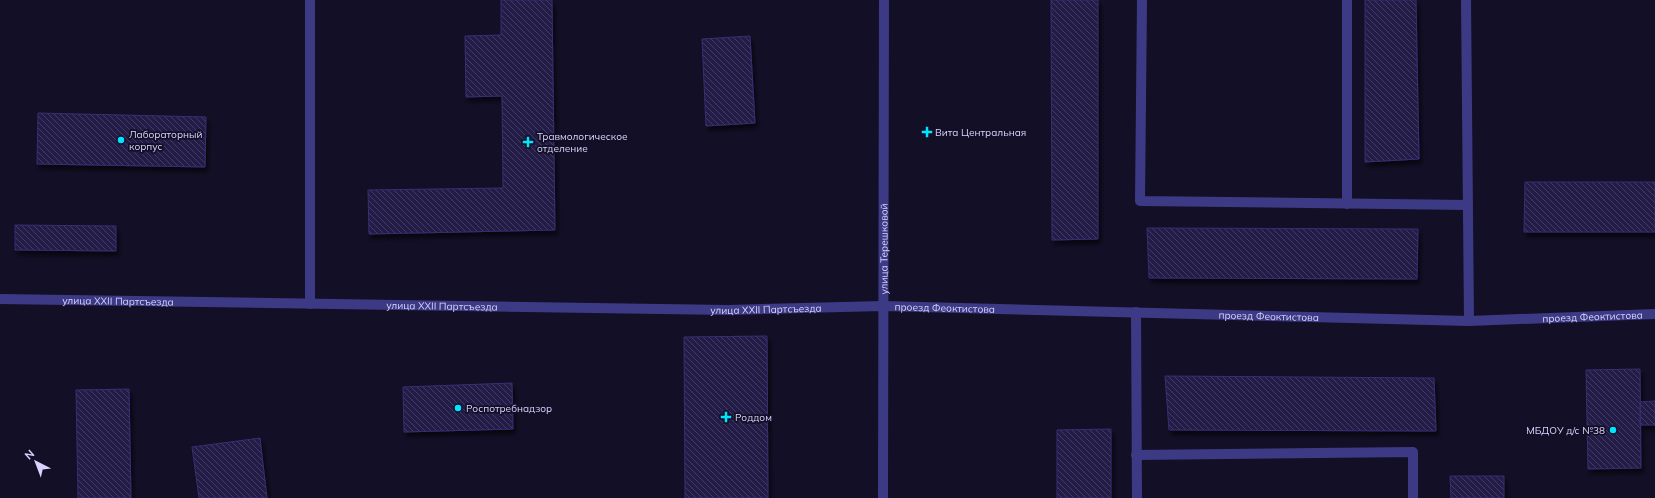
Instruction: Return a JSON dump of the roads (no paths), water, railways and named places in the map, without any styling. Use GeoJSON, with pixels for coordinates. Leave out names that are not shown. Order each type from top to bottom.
{"type":"FeatureCollection","features":[{"type":"Feature","properties":{"kind":"street"},"geometry":{"type":"LineString","coordinates":[[310,0],[310,304]]}},
{"type":"Feature","properties":{"kind":"street","name":"улица Терешковой"},"geometry":{"type":"LineString","coordinates":[[883,498],[884,0]]}},
{"type":"Feature","properties":{"kind":"street"},"geometry":{"type":"LineString","coordinates":[[1142,0],[1140,201],[1468,205]]}},
{"type":"Feature","properties":{"kind":"street"},"geometry":{"type":"LineString","coordinates":[[1347,0],[1347,204]]}},
{"type":"Feature","properties":{"kind":"street"},"geometry":{"type":"LineString","coordinates":[[1466,0],[1470,321]]}},
{"type":"Feature","properties":{"kind":"street","name":"улица XXII Партсъезда"},"geometry":{"type":"LineString","coordinates":[[0,299],[728,310],[883,306]]}},
{"type":"Feature","properties":{"kind":"street","name":"проезд Феоктистова"},"geometry":{"type":"LineString","coordinates":[[883,306],[1470,321],[1655,314]]}},
{"type":"Feature","properties":{"kind":"street"},"geometry":{"type":"LineString","coordinates":[[1136,312],[1136,498]]}},
{"type":"Feature","properties":{"kind":"street"},"geometry":{"type":"LineString","coordinates":[[1136,455],[1413,452],[1413,498]]}},
{"type":"Feature","properties":{"kind":"place","name":"Вита Центральная"},"geometry":{"type":"Point","coordinates":[927,132]}},
{"type":"Feature","properties":{"kind":"place","name":"Лабораторный корпус"},"geometry":{"type":"Point","coordinates":[121,140]}},
{"type":"Feature","properties":{"kind":"place","name":"Травмологическое отделение"},"geometry":{"type":"Point","coordinates":[528,142]}},
{"type":"Feature","properties":{"kind":"place","name":"Роспотребнадзор"},"geometry":{"type":"Point","coordinates":[458,408]}},
{"type":"Feature","properties":{"kind":"place","name":"Роддом"},"geometry":{"type":"Point","coordinates":[726,417]}},
{"type":"Feature","properties":{"kind":"place","name":"МБДОУ д/с №38"},"geometry":{"type":"Point","coordinates":[1613,430]}}]}
